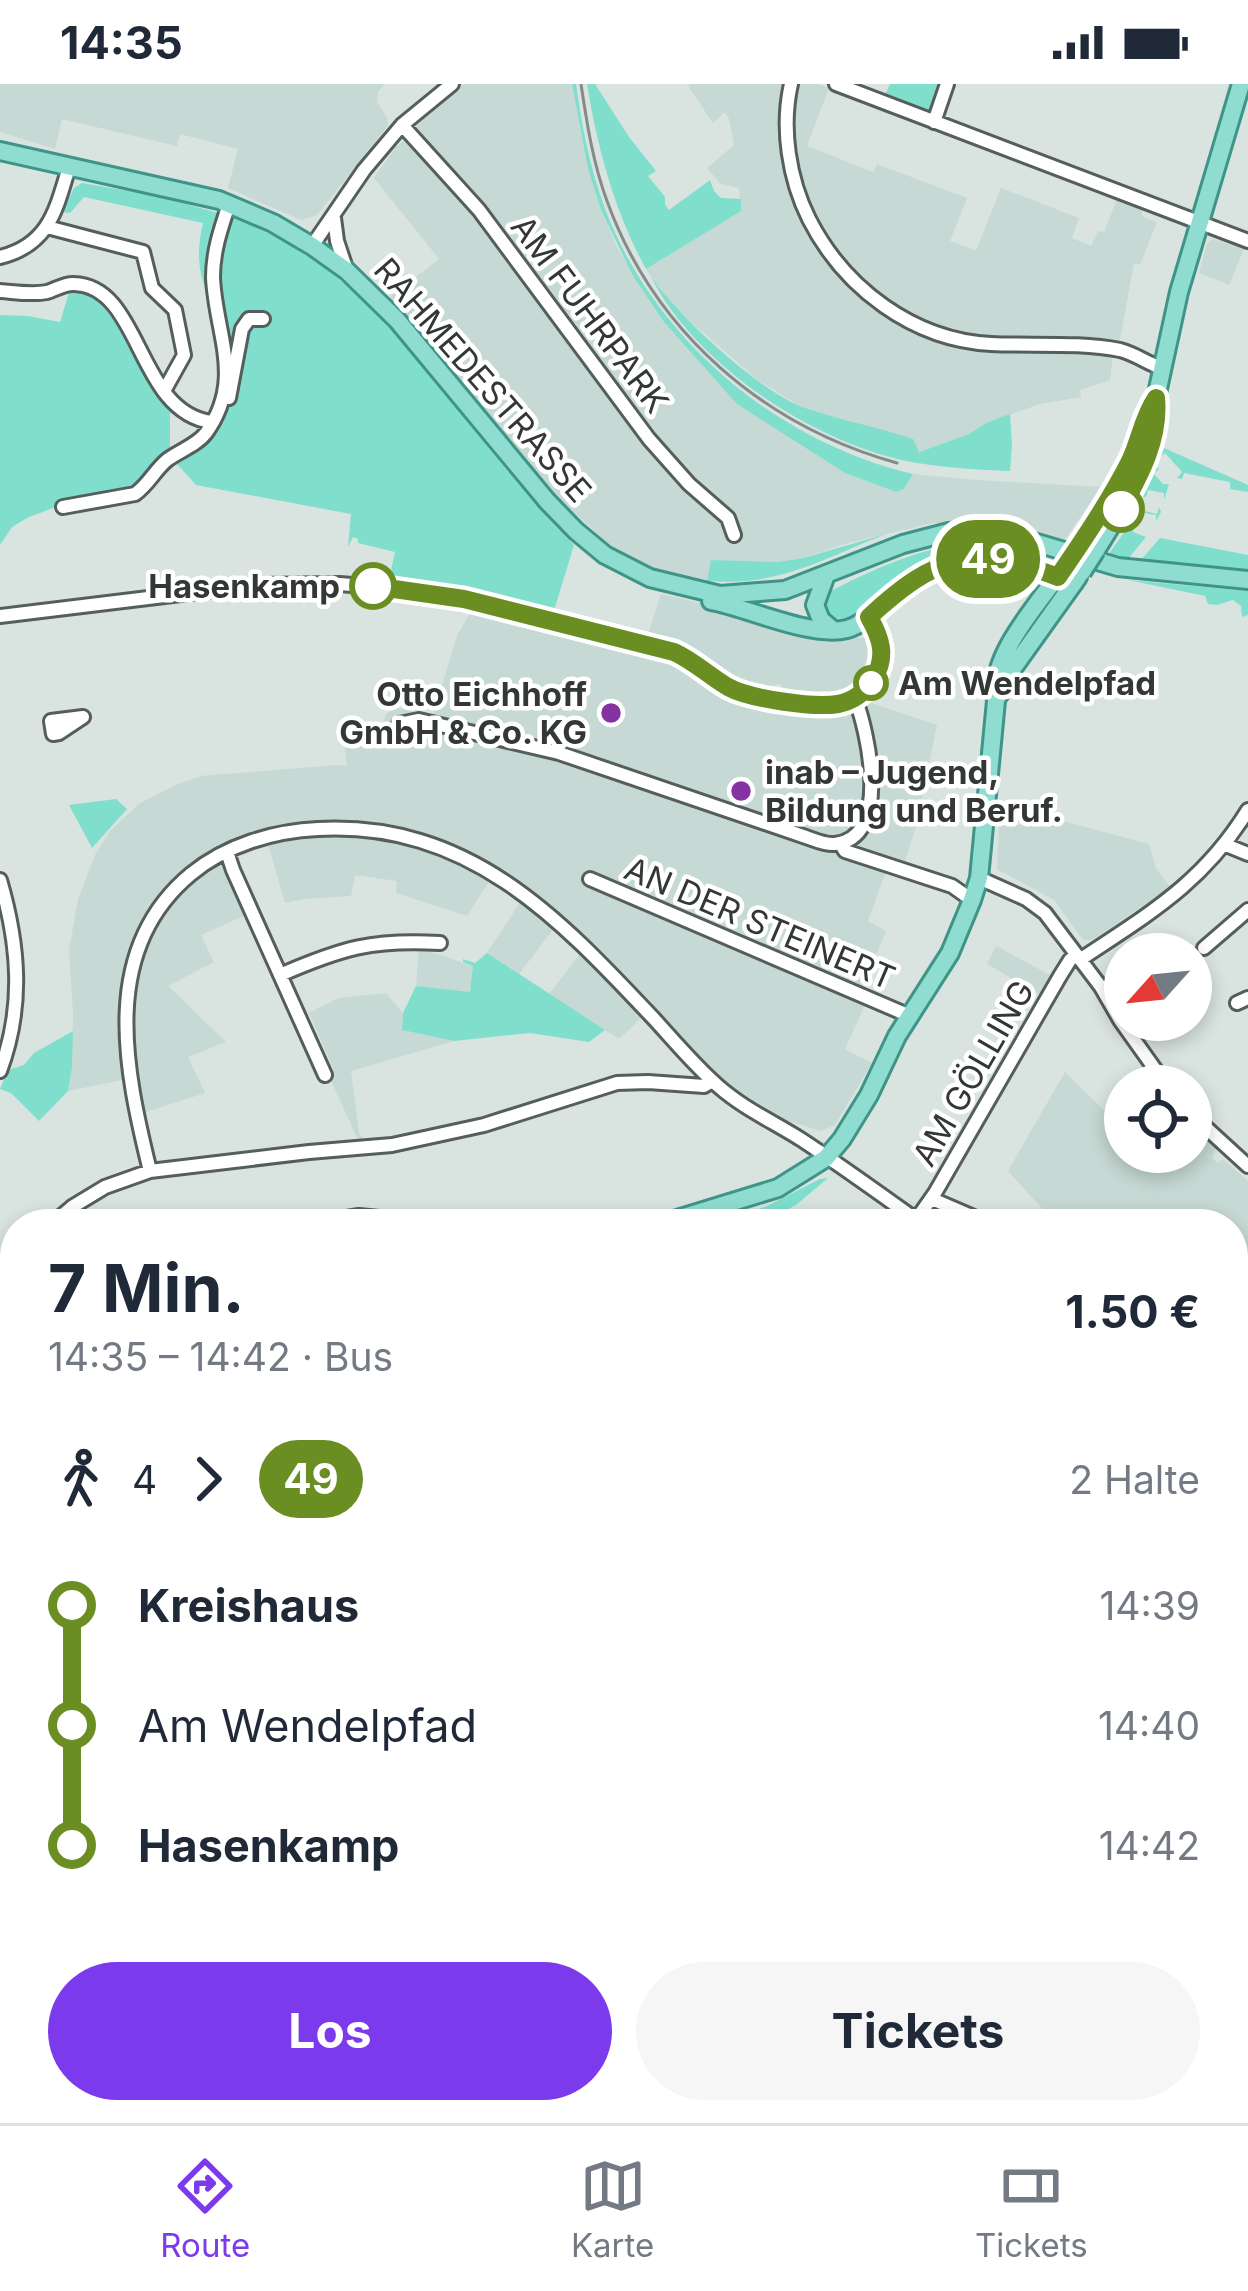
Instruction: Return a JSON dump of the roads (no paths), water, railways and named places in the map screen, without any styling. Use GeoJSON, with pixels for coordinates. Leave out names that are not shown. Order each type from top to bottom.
{"type":"FeatureCollection","features":[{"type":"Feature","properties":{"kind":"main road"},"geometry":{"type":"LineString","coordinates":[[711,1209],[784,1185],[826,1158],[856,1116],[950,953],[979,878],[996,701],[993,686],[1003,656],[1088,547],[1136,448],[1156,398],[1179,292],[1243,86]]}},
{"type":"Feature","properties":{"kind":"main road","name":"RAHMEDESTRASSE"},"geometry":{"type":"LineString","coordinates":[[0,152],[229,204],[312,246],[347,271],[397,320],[576,531],[605,555],[650,578],[720,595],[786,590],[924,537],[967,531],[1021,538],[1118,567],[1248,580]]}},
{"type":"Feature","properties":{"kind":"main road"},"geometry":{"type":"LineString","coordinates":[[650,578],[661,589],[827,630],[850,628],[922,573],[961,559],[988,559],[1070,574]]}},
{"type":"Feature","properties":{"kind":"main road"},"geometry":{"type":"LineString","coordinates":[[826,575],[815,605],[827,630]]}},
{"type":"Feature","properties":{"kind":"main road"},"geometry":{"type":"LineString","coordinates":[[786,590],[780,604],[790,623]]}},
{"type":"Feature","properties":{"kind":"main road"},"geometry":{"type":"LineString","coordinates":[[786,590],[796,610],[827,630]]}},
{"type":"Feature","properties":{"kind":"street"},"geometry":{"type":"LineString","coordinates":[[312,246],[364,170],[402,125],[452,84]]}},
{"type":"Feature","properties":{"kind":"street"},"geometry":{"type":"LineString","coordinates":[[791,84],[788,140],[806,213],[827,250],[874,300],[915,325],[951,338],[980,344],[1113,349],[1162,368]]}},
{"type":"Feature","properties":{"kind":"street"},"geometry":{"type":"LineString","coordinates":[[836,84],[1248,241]]}},
{"type":"Feature","properties":{"kind":"street"},"geometry":{"type":"LineString","coordinates":[[934,122],[947,84]]}},
{"type":"Feature","properties":{"kind":"street","name":"AM FUHRPARK"},"geometry":{"type":"LineString","coordinates":[[402,125],[484,217],[649,439],[728,518],[734,535]]}},
{"type":"Feature","properties":{"kind":"street"},"geometry":{"type":"LineString","coordinates":[[0,257],[28,247],[47,227],[69,167]]}},
{"type":"Feature","properties":{"kind":"street"},"geometry":{"type":"LineString","coordinates":[[63,507],[142,490],[168,459],[203,437],[212,422],[226,371],[213,256],[229,204]]}},
{"type":"Feature","properties":{"kind":"street"},"geometry":{"type":"LineString","coordinates":[[334,217],[347,271]]}},
{"type":"Feature","properties":{"kind":"street"},"geometry":{"type":"LineString","coordinates":[[47,227],[143,252],[152,288],[175,310],[184,355],[164,392]]}},
{"type":"Feature","properties":{"kind":"street"},"geometry":{"type":"LineString","coordinates":[[0,291],[42,293],[74,284],[104,294],[112,299],[174,405],[187,415],[212,422],[228,400],[245,322],[263,319]]}},
{"type":"Feature","properties":{"kind":"street"},"geometry":{"type":"LineString","coordinates":[[0,616],[255,585],[340,584],[410,590],[674,652],[750,695],[820,704],[855,698],[872,682],[880,666],[882,644],[869,617]]}},
{"type":"Feature","properties":{"kind":"street"},"geometry":{"type":"LineString","coordinates":[[399,724],[419,720],[559,753],[827,844],[840,843],[863,826],[869,807],[868,741],[855,698]]}},
{"type":"Feature","properties":{"kind":"street"},"geometry":{"type":"LineString","coordinates":[[1079,957],[1183,888],[1226,844],[1248,810]]}},
{"type":"Feature","properties":{"kind":"street"},"geometry":{"type":"LineString","coordinates":[[150,1171],[127,1037],[130,972],[142,935],[168,896],[198,868],[227,852],[272,836],[342,828],[413,839],[460,856],[507,883],[564,925],[712,1081],[900,1209]]}},
{"type":"Feature","properties":{"kind":"street"},"geometry":{"type":"LineString","coordinates":[[840,843],[845,851],[952,886],[972,900]]}},
{"type":"Feature","properties":{"kind":"street"},"geometry":{"type":"LineString","coordinates":[[1226,844],[1248,854]]}},
{"type":"Feature","properties":{"kind":"street"},"geometry":{"type":"LineString","coordinates":[[227,852],[326,1076]]}},
{"type":"Feature","properties":{"kind":"street"},"geometry":{"type":"LineString","coordinates":[[979,878],[1038,906],[1153,1065]]}},
{"type":"Feature","properties":{"kind":"street","name":"AN DER STEINERT"},"geometry":{"type":"LineString","coordinates":[[590,879],[910,1016]]}},
{"type":"Feature","properties":{"kind":"street"},"geometry":{"type":"LineString","coordinates":[[0,880],[14,940],[18,988],[13,1033],[0,1071]]}},
{"type":"Feature","properties":{"kind":"street"},"geometry":{"type":"LineString","coordinates":[[1212,941],[1248,910]]}},
{"type":"Feature","properties":{"kind":"street"},"geometry":{"type":"LineString","coordinates":[[280,975],[361,945],[440,943]]}},
{"type":"Feature","properties":{"kind":"street","name":"AM GÖLLING"},"geometry":{"type":"LineString","coordinates":[[926,1209],[1050,992],[1070,960],[1079,957]]}},
{"type":"Feature","properties":{"kind":"street"},"geometry":{"type":"LineString","coordinates":[[70,1209],[105,1187],[150,1171],[392,1145],[484,1125],[617,1083],[704,1086],[712,1081]]}},
{"type":"Feature","properties":{"kind":"street"},"geometry":{"type":"LineString","coordinates":[[1212,1133],[1248,1166]]}},
{"type":"Feature","properties":{"kind":"street"},"geometry":{"type":"LineString","coordinates":[[932,1199],[955,1209]]}},
{"type":"Feature","properties":{"kind":"railway"},"geometry":{"type":"LineString","coordinates":[[581,84],[607,201],[628,249],[685,332],[759,399],[848,447],[897,463]]}},
{"type":"Feature","properties":{"kind":"place","name":"Hasenkamp"},"geometry":{"type":"Point","coordinates":[373,586]}},
{"type":"Feature","properties":{"kind":"place","name":"Am Wendelpfad"},"geometry":{"type":"Point","coordinates":[871,683]}},
{"type":"Feature","properties":{"kind":"place","name":"Otto Eichhoff GmbH & Co. KG"},"geometry":{"type":"Point","coordinates":[611,713]}},
{"type":"Feature","properties":{"kind":"place","name":"inab – Jugend, Bildung und Beruf."},"geometry":{"type":"Point","coordinates":[741,791]}}]}
